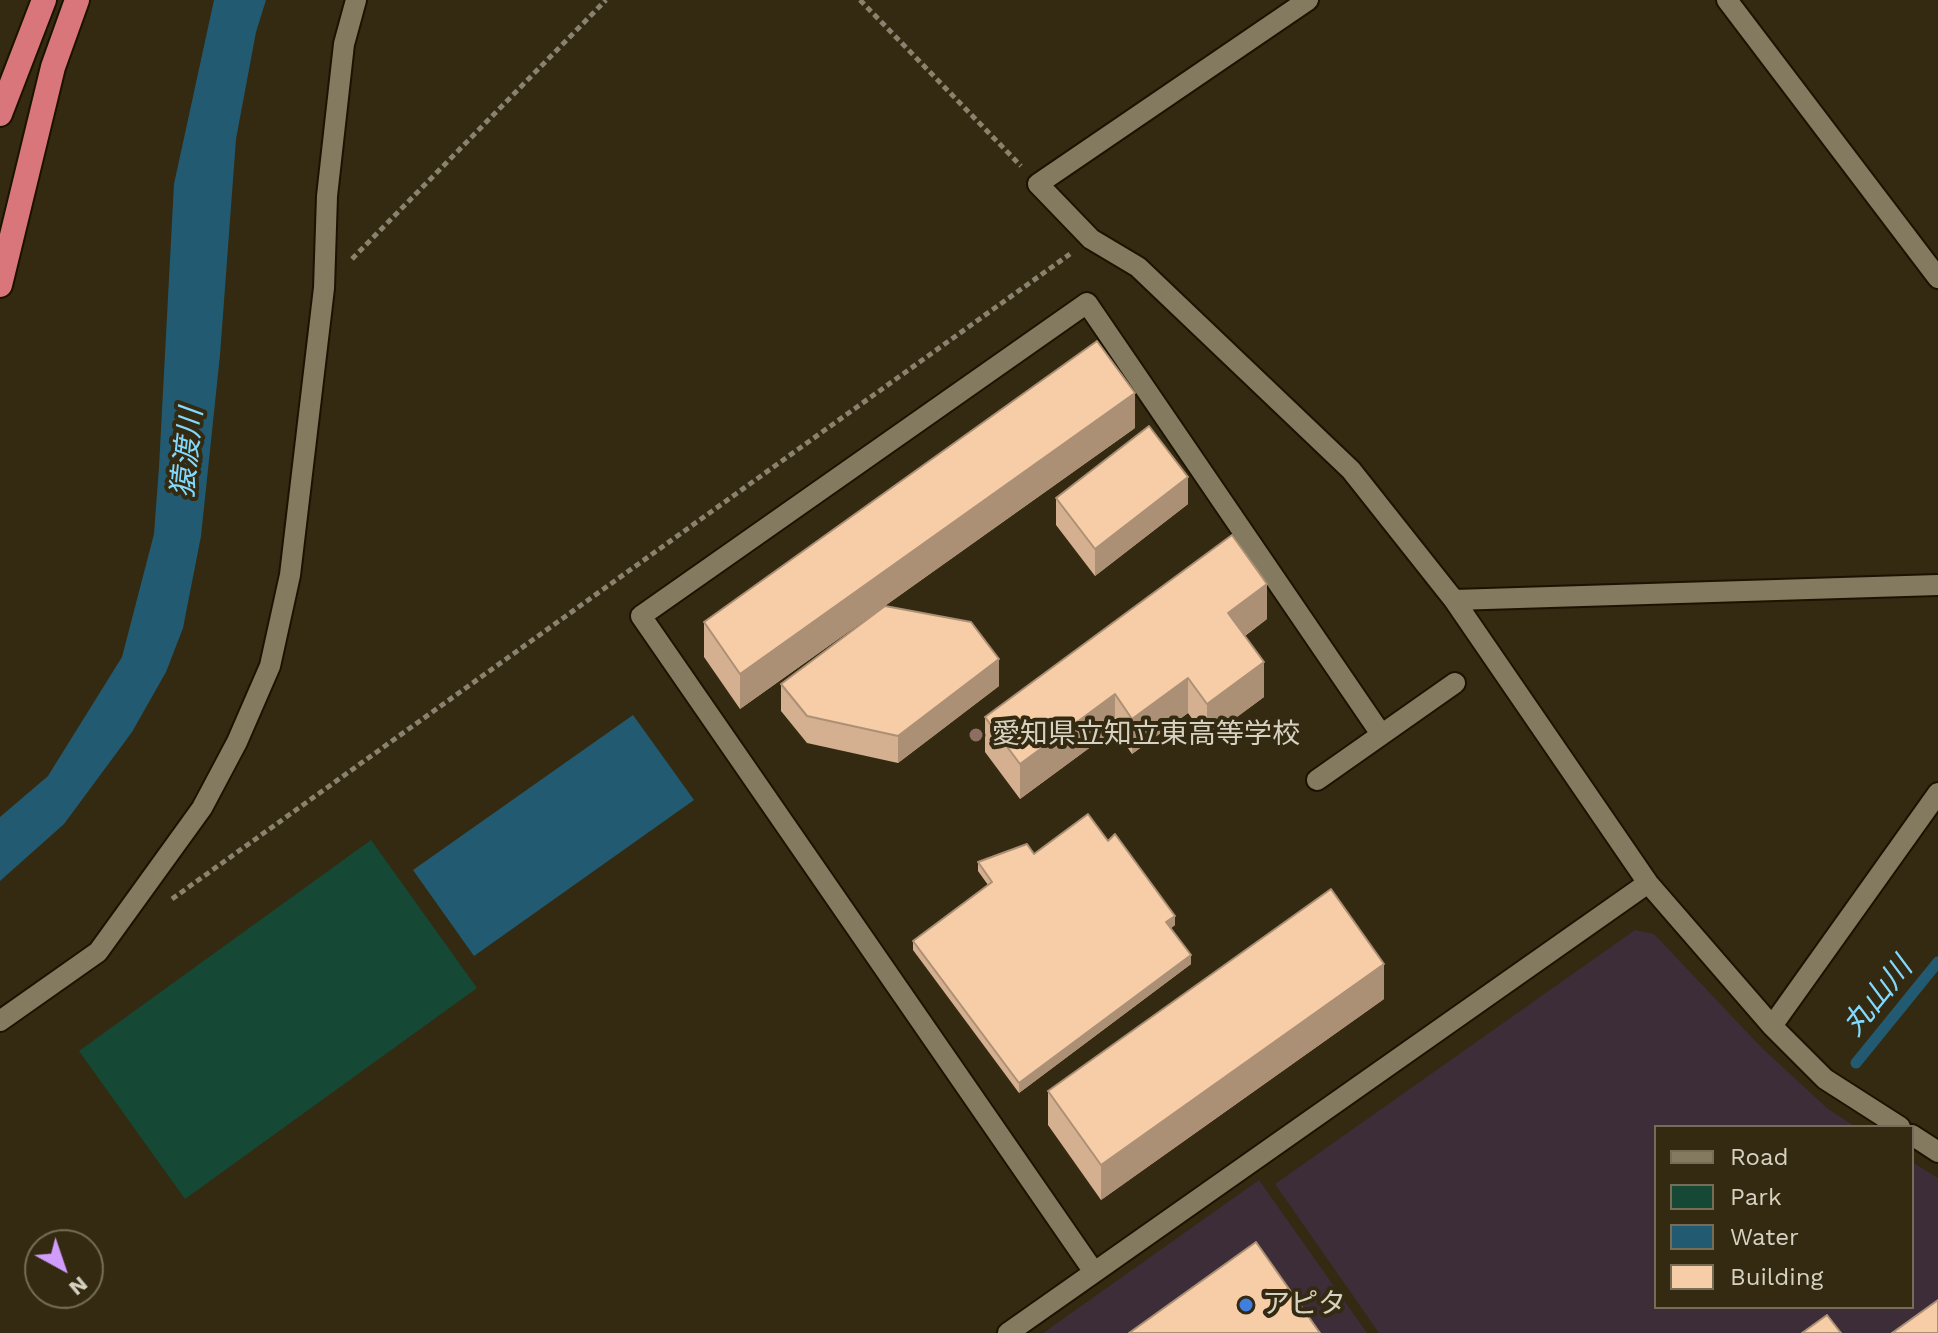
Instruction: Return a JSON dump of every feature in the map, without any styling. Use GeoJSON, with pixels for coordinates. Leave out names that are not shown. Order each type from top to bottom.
{"type":"FeatureCollection","features":[{"type":"Feature","properties":{"kind":"highway"},"geometry":{"type":"LineString","coordinates":[[0,114],[44,0]]}},
{"type":"Feature","properties":{"kind":"highway"},"geometry":{"type":"LineString","coordinates":[[0,285],[53,67],[77,0]]}},
{"type":"Feature","properties":{"kind":"street"},"geometry":{"type":"LineString","coordinates":[[0,1021],[98,952],[202,808],[237,742],[270,666],[290,575],[324,288],[327,196],[344,44],[356,0]]}},
{"type":"Feature","properties":{"kind":"street"},"geometry":{"type":"LineString","coordinates":[[1308,0],[1038,184],[1091,239],[1138,267],[1351,470],[1454,600],[1648,883],[1772,1026],[1825,1079],[1897,1125]]}},
{"type":"Feature","properties":{"kind":"street"},"geometry":{"type":"LineString","coordinates":[[1727,0],[1938,278]]}},
{"type":"Feature","properties":{"kind":"street"},"geometry":{"type":"LineString","coordinates":[[1094,1272],[641,616],[1087,303],[1381,734]]}},
{"type":"Feature","properties":{"kind":"street"},"geometry":{"type":"LineString","coordinates":[[1454,600],[1938,585]]}},
{"type":"Feature","properties":{"kind":"street"},"geometry":{"type":"LineString","coordinates":[[1317,780],[1455,683]]}},
{"type":"Feature","properties":{"kind":"street"},"geometry":{"type":"LineString","coordinates":[[1772,1026],[1938,793]]}},
{"type":"Feature","properties":{"kind":"street"},"geometry":{"type":"LineString","coordinates":[[1008,1333],[1648,883]]}},
{"type":"Feature","properties":{"kind":"street"},"geometry":{"type":"LineString","coordinates":[[1914,1136],[1938,1152]]}},
{"type":"Feature","properties":{"kind":"path"},"geometry":{"type":"LineString","coordinates":[[324,288],[606,0]]}},
{"type":"Feature","properties":{"kind":"path"},"geometry":{"type":"LineString","coordinates":[[860,0],[1038,184]]}},
{"type":"Feature","properties":{"kind":"path"},"geometry":{"type":"LineString","coordinates":[[163,906],[1091,239]]}},
{"type":"Feature","properties":{"kind":"shaded area"},"geometry":{"type":"Polygon","coordinates":[[[1635,930],[1654,934],[1761,1047],[1828,1109],[1853,1125],[1654,1125],[1654,1309],[1914,1309],[1914,1163],[1938,1178],[1938,1333],[1379,1333],[1275,1184],[1635,930]]]}},
{"type":"Feature","properties":{"kind":"shaded area"},"geometry":{"type":"Polygon","coordinates":[[[1259,1180],[1367,1333],[1043,1333],[1259,1180]]]}},
{"type":"Feature","properties":{"kind":"green space"},"geometry":{"type":"Polygon","coordinates":[[[371,840],[477,988],[185,1199],[79,1051],[371,840]]]}},
{"type":"Feature","properties":{"kind":"water","name":"猿渡川"},"geometry":{"type":"Polygon","coordinates":[[[214,0],[266,0],[256,32],[236,139],[220,355],[201,536],[183,628],[166,672],[132,732],[64,824],[0,881],[0,817],[48,776],[122,657],[154,534],[174,184],[214,0]]]}},
{"type":"Feature","properties":{"kind":"water"},"geometry":{"type":"Polygon","coordinates":[[[633,715],[694,800],[474,956],[413,870],[633,715]]]}},
{"type":"Feature","properties":{"kind":"building"},"geometry":{"type":"Polygon","coordinates":[[[1097,341],[1135,393],[740,674],[704,622],[1097,341]]]}},
{"type":"Feature","properties":{"kind":"building"},"geometry":{"type":"Polygon","coordinates":[[[1149,426],[1188,477],[1095,549],[1056,498],[1149,426]]]}},
{"type":"Feature","properties":{"kind":"building"},"geometry":{"type":"Polygon","coordinates":[[[1232,535],[1267,584],[1228,613],[1264,662],[1207,704],[1188,678],[1132,719],[1115,694],[1020,764],[985,717],[1232,535]]]}},
{"type":"Feature","properties":{"kind":"building"},"geometry":{"type":"Polygon","coordinates":[[[885,606],[971,622],[999,659],[898,736],[807,716],[781,684],[885,606]]]}},
{"type":"Feature","properties":{"kind":"building"},"geometry":{"type":"Polygon","coordinates":[[[1088,814],[1108,841],[1115,834],[1175,916],[1166,922],[1191,955],[1019,1083],[913,941],[992,882],[978,862],[1027,844],[1034,854],[1088,814]]]}},
{"type":"Feature","properties":{"kind":"building"},"geometry":{"type":"Polygon","coordinates":[[[1331,889],[1384,964],[1101,1165],[1048,1091],[1331,889]]]}},
{"type":"Feature","properties":{"kind":"building"},"geometry":{"type":"Polygon","coordinates":[[[1256,1242],[1320,1333],[1129,1333],[1256,1242]]]}},
{"type":"Feature","properties":{"kind":"building"},"geometry":{"type":"Polygon","coordinates":[[[1938,1300],[1938,1333],[1892,1333],[1938,1300]]]}},
{"type":"Feature","properties":{"kind":"building"},"geometry":{"type":"Polygon","coordinates":[[[1827,1315],[1841,1333],[1802,1333],[1827,1315]]]}},
{"type":"Feature","properties":{"kind":"waterway","name":"丸山川"},"geometry":{"type":"LineString","coordinates":[[1856,1063],[1938,962]]}},
{"type":"Feature","properties":{"kind":"place","name":"愛知県立知立東高等学校"},"geometry":{"type":"Point","coordinates":[976,735]}},
{"type":"Feature","properties":{"kind":"place","name":"アピタ"},"geometry":{"type":"Point","coordinates":[1246,1305]}}]}
